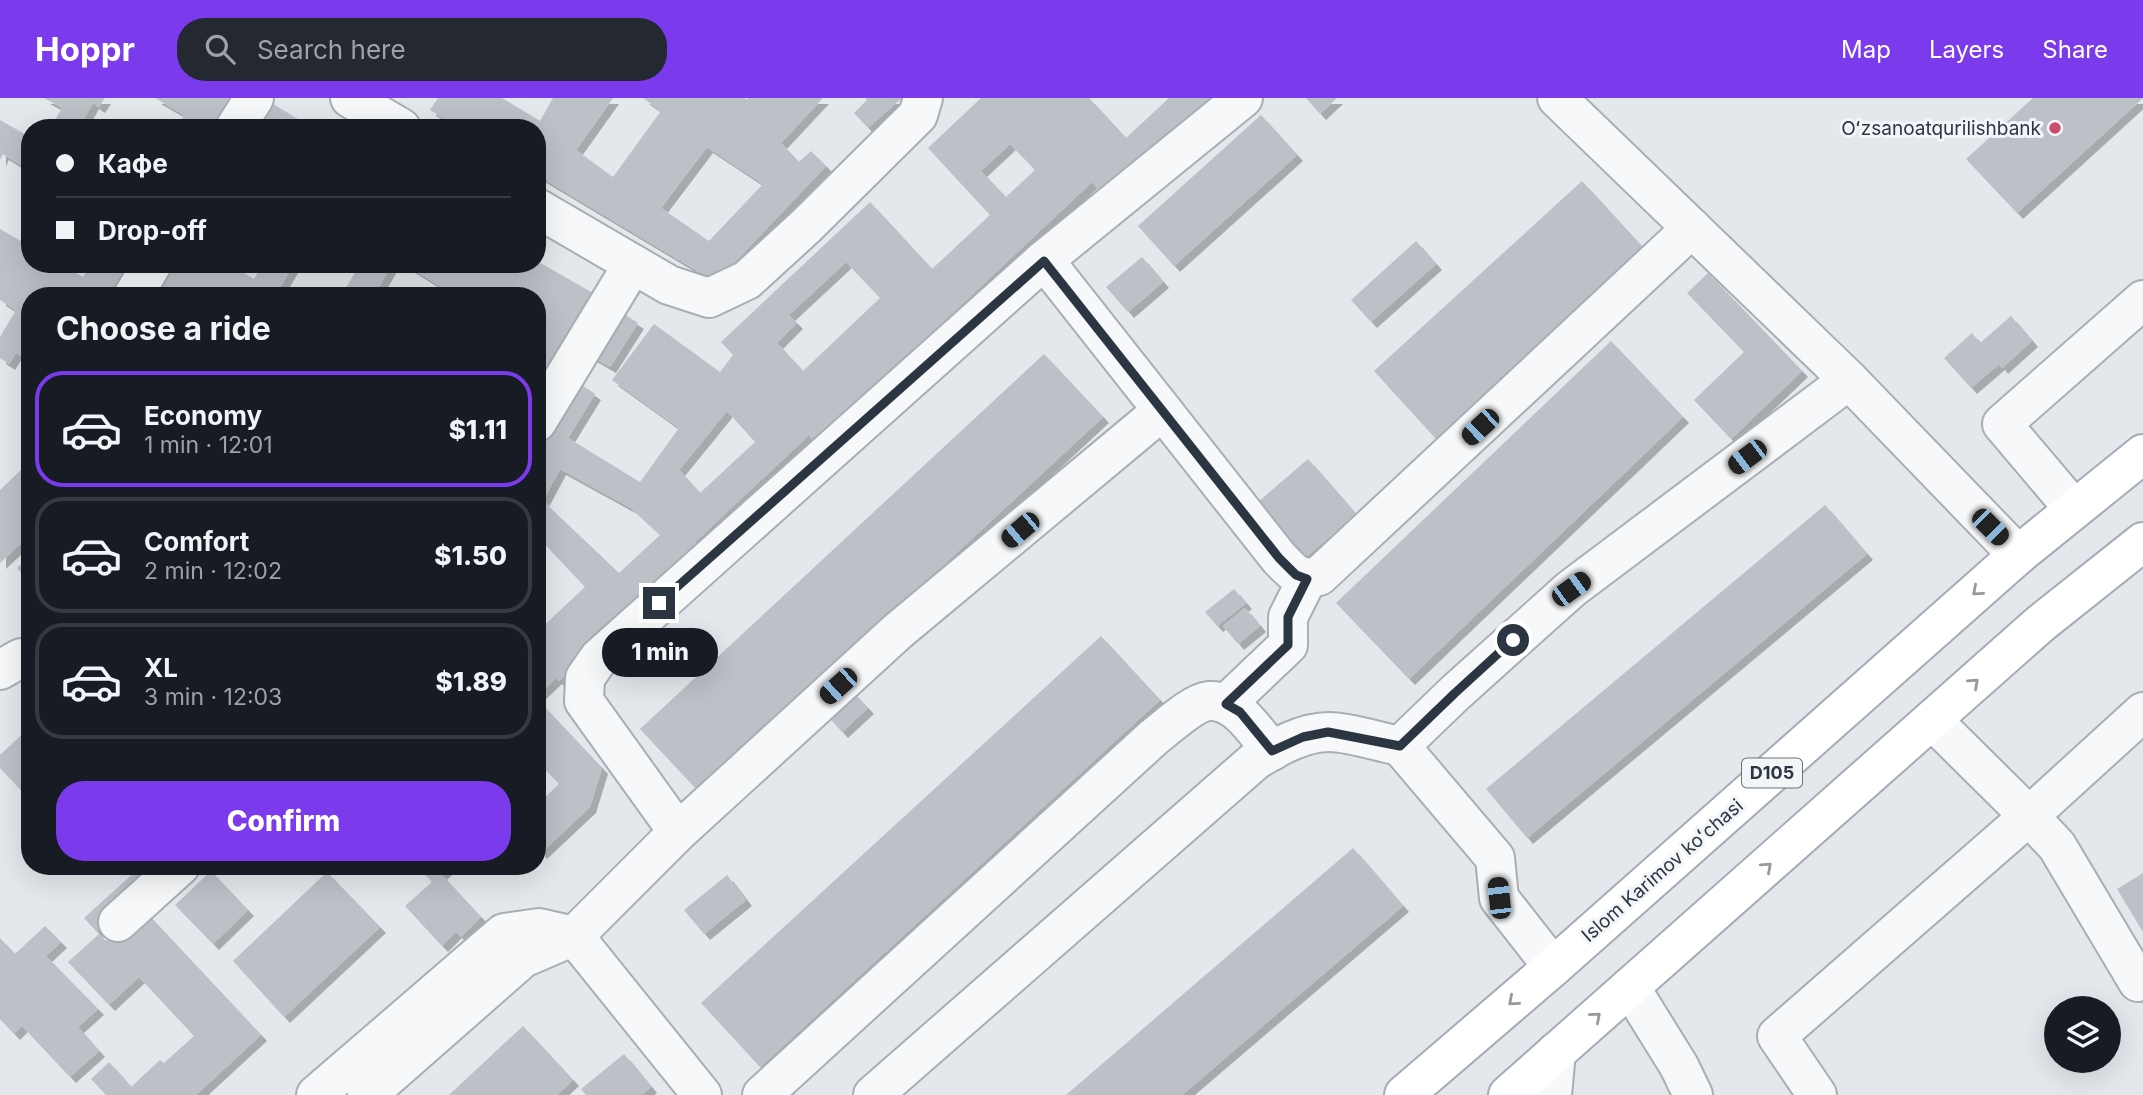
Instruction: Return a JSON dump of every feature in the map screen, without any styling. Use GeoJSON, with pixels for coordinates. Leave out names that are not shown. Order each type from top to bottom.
{"type":"FeatureCollection","features":[{"type":"Feature","properties":{"kind":"main road","name":"Islom Karimov koʻchasi"},"geometry":{"type":"LineString","coordinates":[[1404,1095],[1553,967],[2018,555],[2143,454]]}},
{"type":"Feature","properties":{"kind":"main road"},"geometry":{"type":"LineString","coordinates":[[1508,1095],[2040,624],[2143,542]]}},
{"type":"Feature","properties":{"kind":"lane"},"geometry":{"type":"LineString","coordinates":[[241,119],[254,98]]}},
{"type":"Feature","properties":{"kind":"lane"},"geometry":{"type":"LineString","coordinates":[[350,98],[386,119]]}},
{"type":"Feature","properties":{"kind":"lane"},"geometry":{"type":"LineString","coordinates":[[546,213],[669,285],[709,298],[747,280],[806,226],[918,115],[923,98]]}},
{"type":"Feature","properties":{"kind":"lane"},"geometry":{"type":"LineString","coordinates":[[678,832],[584,701],[585,678],[599,657],[1044,261],[1243,98]]}},
{"type":"Feature","properties":{"kind":"lane"},"geometry":{"type":"LineString","coordinates":[[1558,98],[1849,380],[2018,555]]}},
{"type":"Feature","properties":{"kind":"lane"},"geometry":{"type":"LineString","coordinates":[[1044,261],[1279,558],[1296,575],[1307,579],[1319,576],[1394,508],[1692,228]]}},
{"type":"Feature","properties":{"kind":"lane"},"geometry":{"type":"LineString","coordinates":[[546,407],[633,264]]}},
{"type":"Feature","properties":{"kind":"lane"},"geometry":{"type":"LineString","coordinates":[[2074,509],[2002,424],[2143,300]]}},
{"type":"Feature","properties":{"kind":"lane"},"geometry":{"type":"LineString","coordinates":[[1400,746],[1571,589],[1849,380]]}},
{"type":"Feature","properties":{"kind":"lane"},"geometry":{"type":"LineString","coordinates":[[367,1095],[523,958],[573,936],[678,832],[898,631],[1162,411]]}},
{"type":"Feature","properties":{"kind":"lane"},"geometry":{"type":"LineString","coordinates":[[1226,704],[1288,645],[1288,617],[1307,579]]}},
{"type":"Feature","properties":{"kind":"lane"},"geometry":{"type":"LineString","coordinates":[[0,670],[21,658]]}},
{"type":"Feature","properties":{"kind":"lane"},"geometry":{"type":"LineString","coordinates":[[762,1095],[1154,737],[1194,707],[1209,701],[1226,704],[1240,712],[1272,751]]}},
{"type":"Feature","properties":{"kind":"lane"},"geometry":{"type":"LineString","coordinates":[[1817,1095],[1777,1036],[2029,816],[2143,712]]}},
{"type":"Feature","properties":{"kind":"lane"},"geometry":{"type":"LineString","coordinates":[[1932,720],[2057,846],[2138,982]]}},
{"type":"Feature","properties":{"kind":"lane"},"geometry":{"type":"LineString","coordinates":[[873,1095],[1256,760],[1303,737],[1328,732],[1400,746],[1495,858],[1499,898],[1553,967]]}},
{"type":"Feature","properties":{"kind":"lane"},"geometry":{"type":"LineString","coordinates":[[118,922],[170,875]]}},
{"type":"Feature","properties":{"kind":"lane"},"geometry":{"type":"LineString","coordinates":[[316,1095],[504,933],[538,928],[573,936],[696,1093]]}},
{"type":"Feature","properties":{"kind":"lane"},"geometry":{"type":"LineString","coordinates":[[1630,987],[1679,1066],[1693,1095]]}},
{"type":"Feature","properties":{"kind":"lane"},"geometry":{"type":"LineString","coordinates":[[1552,1095],[1556,1052]]}},
{"type":"Feature","properties":{"kind":"building"},"geometry":{"type":"Polygon","coordinates":[[[44,98],[105,98],[99,107],[93,103],[84,119],[55,119],[62,108],[44,98]]]}},
{"type":"Feature","properties":{"kind":"building"},"geometry":{"type":"Polygon","coordinates":[[[155,98],[249,98],[237,119],[182,119],[184,115],[155,98]]]}},
{"type":"Feature","properties":{"kind":"building"},"geometry":{"type":"Polygon","coordinates":[[[263,98],[298,119],[246,119],[263,98]]]}},
{"type":"Feature","properties":{"kind":"building"},"geometry":{"type":"Polygon","coordinates":[[[438,98],[502,98],[537,119],[444,119],[430,110],[438,98]]]}},
{"type":"Feature","properties":{"kind":"building"},"geometry":{"type":"Polygon","coordinates":[[[553,98],[613,98],[576,150],[613,177],[661,111],[643,98],[823,98],[781,143],[799,162],[811,151],[826,166],[716,282],[546,180],[546,119],[541,119],[553,98]],[[707,147],[661,208],[709,241],[763,184],[707,147]]]}},
{"type":"Feature","properties":{"kind":"building"},"geometry":{"type":"Polygon","coordinates":[[[865,98],[902,98],[868,128],[854,113],[867,100],[865,98]]]}},
{"type":"Feature","properties":{"kind":"building"},"geometry":{"type":"Polygon","coordinates":[[[981,98],[1089,98],[1126,138],[1169,98],[1219,98],[1109,201],[1092,182],[815,442],[809,435],[695,542],[701,548],[559,681],[556,678],[546,687],[546,624],[585,587],[546,546],[546,504],[619,573],[660,535],[631,508],[560,469],[546,495],[546,419],[576,381],[595,394],[568,438],[640,482],[679,428],[612,380],[654,324],[720,372],[733,355],[721,342],[870,202],[932,269],[990,215],[928,148],[981,98]],[[1010,144],[981,171],[1006,197],[1035,170],[1010,144]],[[846,262],[789,315],[797,323],[777,343],[803,371],[880,298],[846,262]],[[727,411],[679,470],[700,493],[755,442],[727,411]]]}},
{"type":"Feature","properties":{"kind":"building"},"geometry":{"type":"Polygon","coordinates":[[[1306,98],[1337,98],[1320,114],[1306,98]]]}},
{"type":"Feature","properties":{"kind":"building","name":"Oʻzsanoatqurilishbank"},"geometry":{"type":"Polygon","coordinates":[[[2033,98],[2143,98],[2017,213],[1966,159],[2033,98]]]}},
{"type":"Feature","properties":{"kind":"building"},"geometry":{"type":"Polygon","coordinates":[[[1261,115],[1297,155],[1174,266],[1138,226],[1261,115]]]}},
{"type":"Feature","properties":{"kind":"building"},"geometry":{"type":"Polygon","coordinates":[[[0,120],[21,132],[21,165],[3,154],[0,160],[0,120]]]}},
{"type":"Feature","properties":{"kind":"building"},"geometry":{"type":"Polygon","coordinates":[[[1582,181],[1646,251],[1437,440],[1374,371],[1582,181]]]}},
{"type":"Feature","properties":{"kind":"building"},"geometry":{"type":"Polygon","coordinates":[[[0,229],[21,241],[21,273],[76,273],[83,277],[85,273],[134,273],[125,287],[21,287],[21,356],[16,353],[9,364],[0,358],[0,337],[16,310],[0,300],[0,229]]]}},
{"type":"Feature","properties":{"kind":"building"},"geometry":{"type":"Polygon","coordinates":[[[1416,241],[1436,264],[1371,322],[1351,300],[1416,241]]]}},
{"type":"Feature","properties":{"kind":"building"},"geometry":{"type":"Polygon","coordinates":[[[1142,257],[1163,282],[1128,312],[1106,287],[1142,257]]]}},
{"type":"Feature","properties":{"kind":"building"},"geometry":{"type":"Polygon","coordinates":[[[546,266],[600,297],[546,387],[546,287],[441,287],[419,273],[546,273],[546,266]]]}},
{"type":"Feature","properties":{"kind":"building"},"geometry":{"type":"Polygon","coordinates":[[[153,273],[244,273],[254,279],[258,273],[289,273],[280,287],[144,287],[153,273]]]}},
{"type":"Feature","properties":{"kind":"building"},"geometry":{"type":"Polygon","coordinates":[[[355,273],[387,273],[379,287],[346,287],[355,273]]]}},
{"type":"Feature","properties":{"kind":"building"},"geometry":{"type":"Polygon","coordinates":[[[1708,273],[1802,371],[1731,439],[1694,400],[1744,352],[1687,293],[1708,273]]]}},
{"type":"Feature","properties":{"kind":"building"},"geometry":{"type":"Polygon","coordinates":[[[619,311],[638,323],[610,367],[591,356],[619,311]]]}},
{"type":"Feature","properties":{"kind":"building"},"geometry":{"type":"Polygon","coordinates":[[[2011,316],[2032,341],[2002,368],[1999,364],[1971,388],[1944,358],[1972,333],[1980,343],[2011,316]]]}},
{"type":"Feature","properties":{"kind":"building"},"geometry":{"type":"Polygon","coordinates":[[[1611,341],[1683,417],[1409,679],[1336,603],[1611,341]]]}},
{"type":"Feature","properties":{"kind":"building"},"geometry":{"type":"Polygon","coordinates":[[[1044,354],[1103,417],[699,792],[640,729],[1044,354]]]}},
{"type":"Feature","properties":{"kind":"building"},"geometry":{"type":"Polygon","coordinates":[[[1308,459],[1356,514],[1299,563],[1251,508],[1308,459]]]}},
{"type":"Feature","properties":{"kind":"building"},"geometry":{"type":"Polygon","coordinates":[[[21,470],[21,543],[0,563],[0,490],[21,470]]]}},
{"type":"Feature","properties":{"kind":"building"},"geometry":{"type":"Polygon","coordinates":[[[1825,505],[1867,554],[1527,838],[1486,789],[1825,505]]]}},
{"type":"Feature","properties":{"kind":"building"},"geometry":{"type":"Polygon","coordinates":[[[1234,589],[1246,603],[1217,626],[1205,612],[1234,589]]]}},
{"type":"Feature","properties":{"kind":"building"},"geometry":{"type":"Polygon","coordinates":[[[1245,608],[1260,626],[1238,644],[1223,626],[1245,608]]]}},
{"type":"Feature","properties":{"kind":"building"},"geometry":{"type":"Polygon","coordinates":[[[1101,636],[1160,700],[760,1067],[701,1003],[1101,636]]]}},
{"type":"Feature","properties":{"kind":"building"},"geometry":{"type":"Polygon","coordinates":[[[849,688],[868,708],[842,732],[824,712],[849,688]]]}},
{"type":"Feature","properties":{"kind":"building"},"geometry":{"type":"Polygon","coordinates":[[[546,709],[602,768],[590,807],[546,848],[546,796],[559,784],[546,770],[546,709]]]}},
{"type":"Feature","properties":{"kind":"building"},"geometry":{"type":"Polygon","coordinates":[[[21,735],[21,790],[0,768],[0,755],[21,735]]]}},
{"type":"Feature","properties":{"kind":"building"},"geometry":{"type":"Polygon","coordinates":[[[1353,848],[1403,906],[1182,1095],[1066,1095],[1353,848]]]}},
{"type":"Feature","properties":{"kind":"building"},"geometry":{"type":"Polygon","coordinates":[[[2143,873],[2143,932],[2117,889],[2143,873]]]}},
{"type":"Feature","properties":{"kind":"building"},"geometry":{"type":"Polygon","coordinates":[[[131,875],[144,875],[151,883],[97,932],[84,918],[131,875]]]}},
{"type":"Feature","properties":{"kind":"building"},"geometry":{"type":"Polygon","coordinates":[[[207,875],[215,875],[248,910],[213,944],[175,905],[207,875]]]}},
{"type":"Feature","properties":{"kind":"building"},"geometry":{"type":"Polygon","coordinates":[[[324,875],[330,875],[380,927],[284,1017],[233,961],[324,875]]]}},
{"type":"Feature","properties":{"kind":"building"},"geometry":{"type":"Polygon","coordinates":[[[425,875],[442,875],[481,917],[461,937],[456,932],[442,946],[405,906],[432,882],[425,875]]]}},
{"type":"Feature","properties":{"kind":"building"},"geometry":{"type":"Polygon","coordinates":[[[727,875],[746,900],[704,934],[684,910],[727,875]]]}},
{"type":"Feature","properties":{"kind":"building"},"geometry":{"type":"Polygon","coordinates":[[[142,908],[261,1035],[196,1095],[106,1095],[91,1079],[109,1062],[131,1087],[160,1060],[164,1063],[194,1036],[139,977],[109,1005],[68,962],[99,934],[106,941],[142,908]]]}},
{"type":"Feature","properties":{"kind":"building"},"geometry":{"type":"Polygon","coordinates":[[[45,926],[61,942],[46,956],[98,1009],[78,1027],[99,1051],[70,1077],[22,1026],[14,1034],[0,1019],[0,938],[15,954],[45,926]]]}},
{"type":"Feature","properties":{"kind":"building"},"geometry":{"type":"Polygon","coordinates":[[[523,1026],[573,1080],[557,1095],[449,1095],[523,1026]]]}},
{"type":"Feature","properties":{"kind":"building"},"geometry":{"type":"Polygon","coordinates":[[[624,1054],[651,1087],[641,1095],[586,1095],[581,1089],[624,1054]]]}},
{"type":"Feature","properties":{"kind":"place","name":"Oʻzsanoatqurilishbank"},"geometry":{"type":"Point","coordinates":[2055,128]}},
{"type":"Feature","properties":{"kind":"route"},"geometry":{"type":"LineString","coordinates":[[659,603],[1044,261],[1279,558],[1296,575],[1307,579],[1288,617],[1288,645],[1226,704],[1240,712],[1272,751],[1303,737],[1328,732],[1400,746],[1513,640]]}}]}
